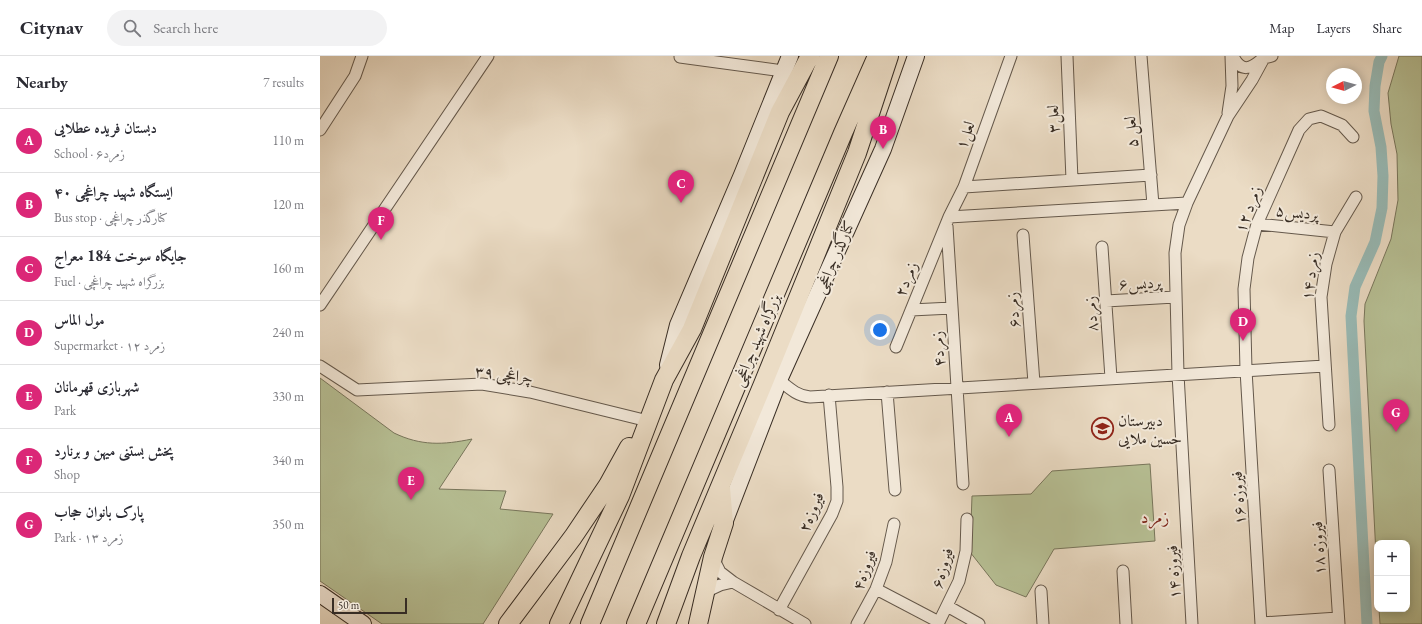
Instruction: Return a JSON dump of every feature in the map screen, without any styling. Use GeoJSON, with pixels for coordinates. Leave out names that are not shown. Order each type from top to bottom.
{"type":"FeatureCollection","features":[{"type":"Feature","properties":{"kind":"highway"},"geometry":{"type":"LineString","coordinates":[[559,624],[620,496],[664,380],[692,329],[780,112],[810,56]]}},
{"type":"Feature","properties":{"kind":"highway"},"geometry":{"type":"LineString","coordinates":[[590,624],[829,56]]}},
{"type":"Feature","properties":{"kind":"highway","name":"بزرگراه شهید چراغچی"},"geometry":{"type":"LineString","coordinates":[[636,624],[837,147],[877,56]]}},
{"type":"Feature","properties":{"kind":"highway"},"geometry":{"type":"LineString","coordinates":[[666,624],[691,556],[737,448],[857,153],[889,56]]}},
{"type":"Feature","properties":{"kind":"highway"},"geometry":{"type":"LineString","coordinates":[[508,624],[582,524],[608,485],[644,420],[657,400]]}},
{"type":"Feature","properties":{"kind":"highway"},"geometry":{"type":"LineString","coordinates":[[698,624],[713,557],[724,523],[721,485]]}},
{"type":"Feature","properties":{"kind":"main road"},"geometry":{"type":"LineString","coordinates":[[664,380],[678,324],[742,175],[790,56]]}},
{"type":"Feature","properties":{"kind":"main road","name":"کنارگذر چراغچی"},"geometry":{"type":"LineString","coordinates":[[737,448],[764,419],[779,380],[883,149],[916,56]]}},
{"type":"Feature","properties":{"kind":"main road"},"geometry":{"type":"LineString","coordinates":[[724,523],[764,419]]}},
{"type":"Feature","properties":{"kind":"main road"},"geometry":{"type":"LineString","coordinates":[[320,594],[363,624]]}},
{"type":"Feature","properties":{"kind":"street"},"geometry":{"type":"LineString","coordinates":[[320,130],[355,76],[362,56]]}},
{"type":"Feature","properties":{"kind":"street"},"geometry":{"type":"LineString","coordinates":[[320,305],[488,56]]}},
{"type":"Feature","properties":{"kind":"street","name":"لعل۱"},"geometry":{"type":"LineString","coordinates":[[948,220],[964,187],[1011,56]]}},
{"type":"Feature","properties":{"kind":"street","name":"لعل۳"},"geometry":{"type":"LineString","coordinates":[[1067,56],[1072,180]]}},
{"type":"Feature","properties":{"kind":"street","name":"لعل ۵"},"geometry":{"type":"LineString","coordinates":[[1141,56],[1153,205]]}},
{"type":"Feature","properties":{"kind":"street"},"geometry":{"type":"LineString","coordinates":[[1232,56],[1239,65],[1249,68],[1268,57]]}},
{"type":"Feature","properties":{"kind":"street"},"geometry":{"type":"LineString","coordinates":[[1228,116],[1232,86],[1232,56]]}},
{"type":"Feature","properties":{"kind":"street"},"geometry":{"type":"LineString","coordinates":[[680,57],[783,71]]}},
{"type":"Feature","properties":{"kind":"street"},"geometry":{"type":"LineString","coordinates":[[1228,116],[1268,57]]}},
{"type":"Feature","properties":{"kind":"street","name":"فیروزه ۱۴"},"geometry":{"type":"LineString","coordinates":[[1192,624],[1178,374],[1175,253],[1179,225],[1187,203],[1228,116]]}},
{"type":"Feature","properties":{"kind":"street","name":"زمرد ۱۲"},"geometry":{"type":"LineString","coordinates":[[1246,370],[1244,289],[1248,258],[1257,224],[1299,130],[1309,119],[1321,116],[1342,125],[1353,137]]}},
{"type":"Feature","properties":{"kind":"street"},"geometry":{"type":"LineString","coordinates":[[964,187],[1151,175]]}},
{"type":"Feature","properties":{"kind":"street","name":"زمرد ۱۴"},"geometry":{"type":"LineString","coordinates":[[1329,425],[1324,366],[1321,297],[1326,264],[1335,232],[1356,197]]}},
{"type":"Feature","properties":{"kind":"street"},"geometry":{"type":"LineString","coordinates":[[948,220],[1187,203]]}},
{"type":"Feature","properties":{"kind":"street","name":"زمرد۴"},"geometry":{"type":"LineString","coordinates":[[948,220],[963,484]]}},
{"type":"Feature","properties":{"kind":"street","name":"زمرد۲"},"geometry":{"type":"LineString","coordinates":[[896,347],[948,220]]}},
{"type":"Feature","properties":{"kind":"street","name":"پردیس۵"},"geometry":{"type":"LineString","coordinates":[[1257,224],[1335,232]]}},
{"type":"Feature","properties":{"kind":"street","name":"زمرد۶"},"geometry":{"type":"LineString","coordinates":[[1023,234],[1034,383]]}},
{"type":"Feature","properties":{"kind":"street","name":"زمرد۸"},"geometry":{"type":"LineString","coordinates":[[1102,247],[1111,378]]}},
{"type":"Feature","properties":{"kind":"street","name":"پردیس۶"},"geometry":{"type":"LineString","coordinates":[[1106,301],[1176,297]]}},
{"type":"Feature","properties":{"kind":"street","name":"زمرد۴"},"geometry":{"type":"LineString","coordinates":[[911,310],[952,308]]}},
{"type":"Feature","properties":{"kind":"street","name":"چراغچی ۳۹"},"geometry":{"type":"LineString","coordinates":[[320,366],[357,390],[482,384],[530,392],[644,420]]}},
{"type":"Feature","properties":{"kind":"street"},"geometry":{"type":"LineString","coordinates":[[779,380],[793,392],[803,396],[1324,366]]}},
{"type":"Feature","properties":{"kind":"street","name":"فیروزه ۱۶"},"geometry":{"type":"LineString","coordinates":[[1246,370],[1261,623]]}},
{"type":"Feature","properties":{"kind":"street"},"geometry":{"type":"LineString","coordinates":[[887,392],[895,490]]}},
{"type":"Feature","properties":{"kind":"street","name":"فیروزه۲"},"geometry":{"type":"LineString","coordinates":[[779,610],[832,514],[837,501],[829,395]]}},
{"type":"Feature","properties":{"kind":"street","name":"فیروزه ۱۸"},"geometry":{"type":"LineString","coordinates":[[1329,470],[1339,621]]}},
{"type":"Feature","properties":{"kind":"street","name":"فیروزه۶"},"geometry":{"type":"LineString","coordinates":[[939,623],[959,581],[966,551],[967,519]]}},
{"type":"Feature","properties":{"kind":"street","name":"فیروزه۴"},"geometry":{"type":"LineString","coordinates":[[857,624],[876,590],[886,562],[894,524]]}},
{"type":"Feature","properties":{"kind":"street"},"geometry":{"type":"LineString","coordinates":[[713,557],[720,572],[733,582],[805,624]]}},
{"type":"Feature","properties":{"kind":"street"},"geometry":{"type":"LineString","coordinates":[[1123,571],[1126,624]]}},
{"type":"Feature","properties":{"kind":"street"},"geometry":{"type":"LineString","coordinates":[[705,592],[720,585],[733,582]]}},
{"type":"Feature","properties":{"kind":"street"},"geometry":{"type":"LineString","coordinates":[[876,590],[939,623]]}},
{"type":"Feature","properties":{"kind":"street"},"geometry":{"type":"LineString","coordinates":[[1041,591],[1042,624]]}},
{"type":"Feature","properties":{"kind":"street"},"geometry":{"type":"LineString","coordinates":[[947,606],[979,624]]}},
{"type":"Feature","properties":{"kind":"street"},"geometry":{"type":"LineString","coordinates":[[1261,623],[1339,621]]}},
{"type":"Feature","properties":{"kind":"green space"},"geometry":{"type":"Polygon","coordinates":[[[1399,56],[1422,56],[1422,624],[1380,624],[1379,612],[1410,612],[1410,540],[1375,540],[1364,321],[1365,304],[1391,239],[1398,200],[1397,154],[1391,124],[1388,93],[1399,56]]]}},
{"type":"Feature","properties":{"kind":"green space"},"geometry":{"type":"Polygon","coordinates":[[[320,378],[394,433],[414,440],[432,443],[472,439],[439,489],[506,491],[500,509],[553,514],[483,624],[382,624],[320,581],[320,378]]]}},
{"type":"Feature","properties":{"kind":"green space"},"geometry":{"type":"Polygon","coordinates":[[[1150,464],[1155,541],[1054,549],[1026,597],[996,585],[970,552],[972,496],[1031,494],[1052,471],[1150,464]]]}},
{"type":"Feature","properties":{"kind":"waterway"},"geometry":{"type":"LineString","coordinates":[[1367,624],[1351,316],[1355,287],[1375,242],[1382,208],[1383,176],[1381,147],[1374,111],[1375,86],[1379,62],[1382,56]]}},
{"type":"Feature","properties":{"kind":"place","name":"ایستگاه شهید چراغچی ۴۰"},"geometry":{"type":"Point","coordinates":[883,149]}},
{"type":"Feature","properties":{"kind":"place","name":"جایگاه سوخت 184 معراج"},"geometry":{"type":"Point","coordinates":[681,203]}},
{"type":"Feature","properties":{"kind":"place","name":"پخش بستنی میهن و برنارد"},"geometry":{"type":"Point","coordinates":[381,240]}},
{"type":"Feature","properties":{"kind":"place","name":"مول الماس"},"geometry":{"type":"Point","coordinates":[1243,341]}},
{"type":"Feature","properties":{"kind":"place","name":"دبیرستان حسین ملایی"},"geometry":{"type":"Point","coordinates":[1102,429]}},
{"type":"Feature","properties":{"kind":"place","name":"پارک بانوان حجاب"},"geometry":{"type":"Point","coordinates":[1396,432]}},
{"type":"Feature","properties":{"kind":"place","name":"دبستان فریده عطلایی"},"geometry":{"type":"Point","coordinates":[1009,437]}},
{"type":"Feature","properties":{"kind":"place","name":"شهربازی قهرمانان"},"geometry":{"type":"Point","coordinates":[411,500]}},
{"type":"Feature","properties":{"kind":"district","name":"زمرد"},"geometry":{"type":"Point","coordinates":[1155,517]}}]}
